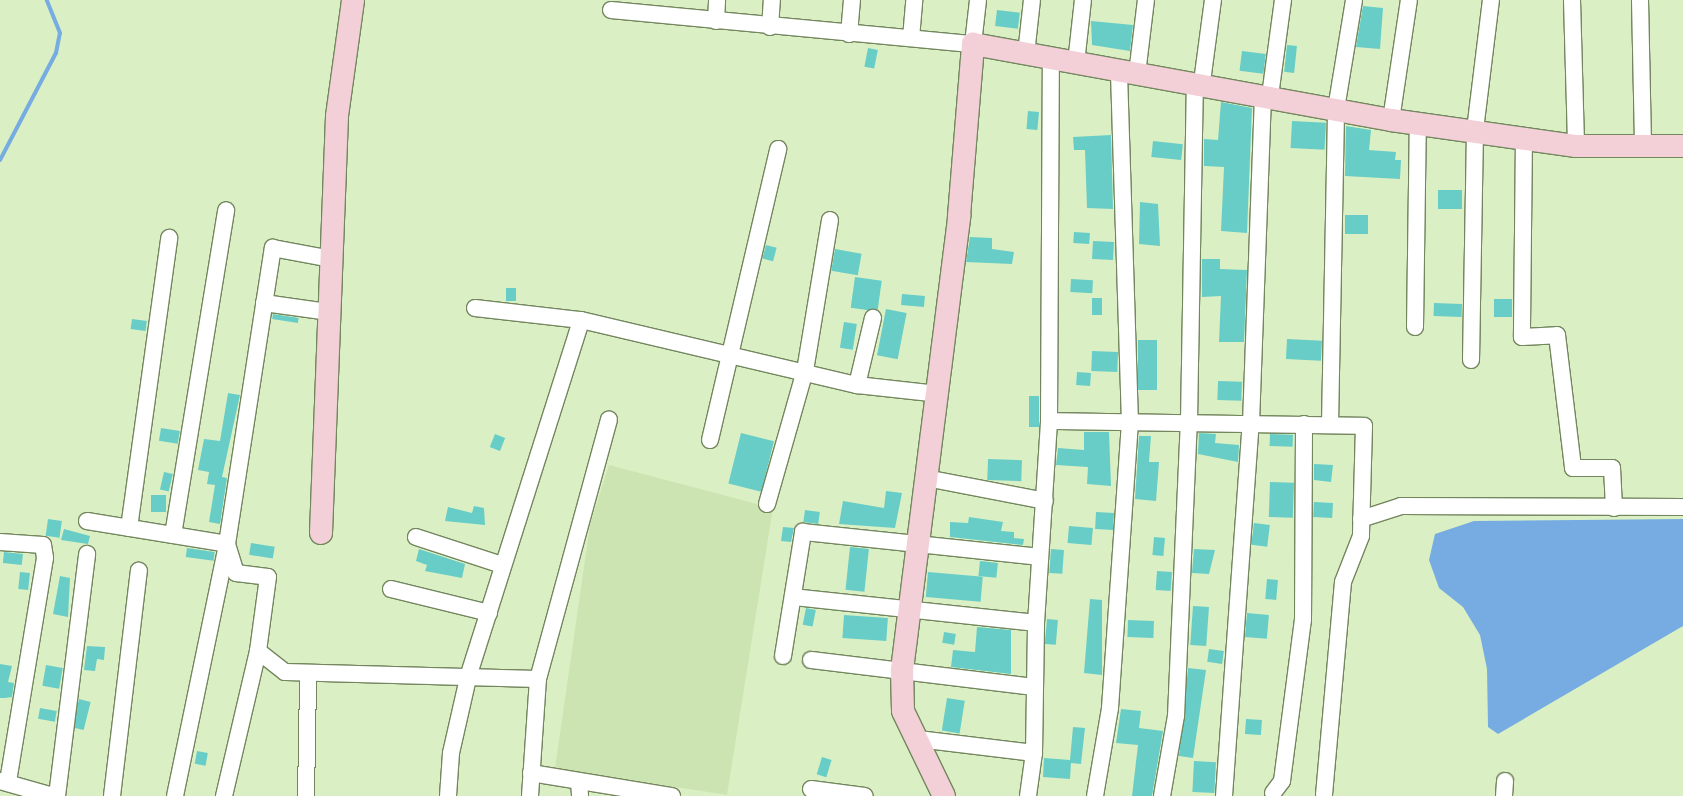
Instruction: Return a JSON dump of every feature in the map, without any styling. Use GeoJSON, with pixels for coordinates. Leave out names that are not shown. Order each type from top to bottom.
{"type":"FeatureCollection","features":[{"type":"Feature","properties":{"kind":"street"},"geometry":{"type":"LineString","coordinates":[[320,533],[337,116],[353,0]]}},
{"type":"Feature","properties":{"kind":"street"},"geometry":{"type":"LineString","coordinates":[[716,21],[717,0]]}},
{"type":"Feature","properties":{"kind":"street"},"geometry":{"type":"LineString","coordinates":[[770,27],[772,0]]}},
{"type":"Feature","properties":{"kind":"street"},"geometry":{"type":"LineString","coordinates":[[850,34],[852,0]]}},
{"type":"Feature","properties":{"kind":"street"},"geometry":{"type":"LineString","coordinates":[[911,38],[914,0]]}},
{"type":"Feature","properties":{"kind":"street"},"geometry":{"type":"LineString","coordinates":[[944,796],[903,711],[902,670],[959,216],[978,0]]}},
{"type":"Feature","properties":{"kind":"street"},"geometry":{"type":"LineString","coordinates":[[1026,54],[1032,0]]}},
{"type":"Feature","properties":{"kind":"street"},"geometry":{"type":"LineString","coordinates":[[1076,63],[1083,0]]}},
{"type":"Feature","properties":{"kind":"street"},"geometry":{"type":"LineString","coordinates":[[1095,796],[1110,708],[1130,423],[1128,73],[1146,0]]}},
{"type":"Feature","properties":{"kind":"street"},"geometry":{"type":"LineString","coordinates":[[1162,796],[1176,716],[1190,421],[1198,82],[1212,0]]}},
{"type":"Feature","properties":{"kind":"street"},"geometry":{"type":"LineString","coordinates":[[1224,796],[1251,423],[1266,95],[1283,0]]}},
{"type":"Feature","properties":{"kind":"street"},"geometry":{"type":"LineString","coordinates":[[1330,425],[1336,109],[1354,0]]}},
{"type":"Feature","properties":{"kind":"street"},"geometry":{"type":"LineString","coordinates":[[1390,120],[1409,0]]}},
{"type":"Feature","properties":{"kind":"street"},"geometry":{"type":"LineString","coordinates":[[1471,360],[1475,130],[1491,0]]}},
{"type":"Feature","properties":{"kind":"street"},"geometry":{"type":"LineString","coordinates":[[1572,0],[1576,146]]}},
{"type":"Feature","properties":{"kind":"street"},"geometry":{"type":"LineString","coordinates":[[1640,0],[1643,146]]}},
{"type":"Feature","properties":{"kind":"street"},"geometry":{"type":"LineString","coordinates":[[611,10],[770,27],[973,44],[1128,73],[1198,82],[1390,120],[1524,136],[1576,146],[1683,146]]}},
{"type":"Feature","properties":{"kind":"street"},"geometry":{"type":"LineString","coordinates":[[1028,796],[1034,754],[1036,623],[1050,421],[1051,58]]}},
{"type":"Feature","properties":{"kind":"street"},"geometry":{"type":"LineString","coordinates":[[1415,327],[1418,123]]}},
{"type":"Feature","properties":{"kind":"street"},"geometry":{"type":"LineString","coordinates":[[1524,136],[1522,337],[1557,335],[1573,468],[1612,468],[1614,508]]}},
{"type":"Feature","properties":{"kind":"street"},"geometry":{"type":"LineString","coordinates":[[710,440],[733,358],[778,149]]}},
{"type":"Feature","properties":{"kind":"street"},"geometry":{"type":"LineString","coordinates":[[174,535],[226,210]]}},
{"type":"Feature","properties":{"kind":"street"},"geometry":{"type":"LineString","coordinates":[[768,504],[805,371],[830,220]]}},
{"type":"Feature","properties":{"kind":"street"},"geometry":{"type":"LineString","coordinates":[[129,528],[170,238]]}},
{"type":"Feature","properties":{"kind":"street"},"geometry":{"type":"LineString","coordinates":[[175,796],[227,544],[273,248],[331,258]]}},
{"type":"Feature","properties":{"kind":"street"},"geometry":{"type":"LineString","coordinates":[[264,303],[329,312]]}},
{"type":"Feature","properties":{"kind":"street"},"geometry":{"type":"LineString","coordinates":[[476,308],[581,320],[733,358],[805,371],[857,385],[938,394]]}},
{"type":"Feature","properties":{"kind":"street"},"geometry":{"type":"LineString","coordinates":[[857,385],[873,318]]}},
{"type":"Feature","properties":{"kind":"street"},"geometry":{"type":"LineString","coordinates":[[448,796],[451,753],[469,674],[581,320]]}},
{"type":"Feature","properties":{"kind":"street"},"geometry":{"type":"LineString","coordinates":[[530,796],[538,679],[609,420]]}},
{"type":"Feature","properties":{"kind":"street"},"geometry":{"type":"LineString","coordinates":[[1050,421],[1130,423],[1190,421],[1364,426],[1361,536],[1343,582],[1324,795]]}},
{"type":"Feature","properties":{"kind":"street"},"geometry":{"type":"LineString","coordinates":[[1273,793],[1282,781],[1303,620],[1304,424]]}},
{"type":"Feature","properties":{"kind":"street"},"geometry":{"type":"LineString","coordinates":[[926,478],[1045,501]]}},
{"type":"Feature","properties":{"kind":"street"},"geometry":{"type":"LineString","coordinates":[[1361,519],[1401,506],[1683,507]]}},
{"type":"Feature","properties":{"kind":"street"},"geometry":{"type":"LineString","coordinates":[[87,521],[227,544]]}},
{"type":"Feature","properties":{"kind":"street"},"geometry":{"type":"LineString","coordinates":[[783,656],[803,532],[917,542],[1040,557]]}},
{"type":"Feature","properties":{"kind":"street"},"geometry":{"type":"LineString","coordinates":[[416,537],[502,565]]}},
{"type":"Feature","properties":{"kind":"street"},"geometry":{"type":"LineString","coordinates":[[0,542],[43,544],[45,558],[4,782],[48,795],[87,554]]}},
{"type":"Feature","properties":{"kind":"street"},"geometry":{"type":"LineString","coordinates":[[224,796],[258,651],[268,578],[236,573],[227,544]]}},
{"type":"Feature","properties":{"kind":"street"},"geometry":{"type":"LineString","coordinates":[[112,796],[139,571]]}},
{"type":"Feature","properties":{"kind":"street"},"geometry":{"type":"LineString","coordinates":[[391,589],[489,613]]}},
{"type":"Feature","properties":{"kind":"street"},"geometry":{"type":"LineString","coordinates":[[792,597],[910,607],[1036,623]]}},
{"type":"Feature","properties":{"kind":"street"},"geometry":{"type":"LineString","coordinates":[[258,651],[285,672],[308,676],[469,674],[538,679]]}},
{"type":"Feature","properties":{"kind":"street"},"geometry":{"type":"LineString","coordinates":[[811,660],[1034,687]]}},
{"type":"Feature","properties":{"kind":"street"},"geometry":{"type":"LineString","coordinates":[[306,796],[308,676]]}},
{"type":"Feature","properties":{"kind":"street"},"geometry":{"type":"LineString","coordinates":[[918,739],[1034,754]]}},
{"type":"Feature","properties":{"kind":"street"},"geometry":{"type":"LineString","coordinates":[[531,773],[580,788],[672,796]]}},
{"type":"Feature","properties":{"kind":"street"},"geometry":{"type":"LineString","coordinates":[[811,789],[865,796]]}},
{"type":"Feature","properties":{"kind":"shaded area"},"geometry":{"type":"Polygon","coordinates":[[[609,465],[773,508],[727,795],[555,768],[590,525],[609,465]]]}},
{"type":"Feature","properties":{"kind":"water"},"geometry":{"type":"Polygon","coordinates":[[[1683,519],[1683,626],[1498,734],[1488,727],[1487,669],[1480,635],[1463,607],[1439,588],[1429,560],[1435,534],[1474,521],[1683,519]]]}},
{"type":"Feature","properties":{"kind":"building"},"geometry":{"type":"Polygon","coordinates":[[[1363,6],[1383,8],[1380,49],[1356,47],[1363,6]]]}},
{"type":"Feature","properties":{"kind":"building"},"geometry":{"type":"Polygon","coordinates":[[[997,10],[1020,13],[1018,29],[995,26],[997,10]]]}},
{"type":"Feature","properties":{"kind":"building"},"geometry":{"type":"Polygon","coordinates":[[[1091,21],[1133,25],[1130,51],[1092,45],[1091,21]]]}},
{"type":"Feature","properties":{"kind":"building"},"geometry":{"type":"Polygon","coordinates":[[[1287,45],[1297,46],[1294,73],[1284,72],[1287,45]]]}},
{"type":"Feature","properties":{"kind":"building"},"geometry":{"type":"Polygon","coordinates":[[[868,48],[878,50],[874,69],[864,67],[868,48]]]}},
{"type":"Feature","properties":{"kind":"building"},"geometry":{"type":"Polygon","coordinates":[[[1242,51],[1266,54],[1263,74],[1240,71],[1242,51]]]}},
{"type":"Feature","properties":{"kind":"building"},"geometry":{"type":"Polygon","coordinates":[[[1221,102],[1252,108],[1247,233],[1221,231],[1224,167],[1204,166],[1204,139],[1218,140],[1221,102]]]}},
{"type":"Feature","properties":{"kind":"building"},"geometry":{"type":"Polygon","coordinates":[[[1028,111],[1039,112],[1037,130],[1026,129],[1028,111]]]}},
{"type":"Feature","properties":{"kind":"building"},"geometry":{"type":"Polygon","coordinates":[[[1292,121],[1326,123],[1325,150],[1291,148],[1292,121]]]}},
{"type":"Feature","properties":{"kind":"building"},"geometry":{"type":"Polygon","coordinates":[[[1346,126],[1371,130],[1369,150],[1396,152],[1395,160],[1401,160],[1400,179],[1345,176],[1346,126]]]}},
{"type":"Feature","properties":{"kind":"building"},"geometry":{"type":"Polygon","coordinates":[[[1111,135],[1113,209],[1087,208],[1085,150],[1074,150],[1073,137],[1111,135]]]}},
{"type":"Feature","properties":{"kind":"building"},"geometry":{"type":"Polygon","coordinates":[[[1153,141],[1183,144],[1181,160],[1151,157],[1153,141]]]}},
{"type":"Feature","properties":{"kind":"building"},"geometry":{"type":"Polygon","coordinates":[[[1438,190],[1462,190],[1462,209],[1438,209],[1438,190]]]}},
{"type":"Feature","properties":{"kind":"building"},"geometry":{"type":"Polygon","coordinates":[[[1140,202],[1158,204],[1160,246],[1139,244],[1140,202]]]}},
{"type":"Feature","properties":{"kind":"building"},"geometry":{"type":"Polygon","coordinates":[[[1345,215],[1368,215],[1368,234],[1345,234],[1345,215]]]}},
{"type":"Feature","properties":{"kind":"building"},"geometry":{"type":"Polygon","coordinates":[[[1074,232],[1090,233],[1089,244],[1073,243],[1074,232]]]}},
{"type":"Feature","properties":{"kind":"building"},"geometry":{"type":"Polygon","coordinates":[[[970,237],[992,238],[992,249],[1014,252],[1012,264],[966,262],[970,237]]]}},
{"type":"Feature","properties":{"kind":"building"},"geometry":{"type":"Polygon","coordinates":[[[1093,241],[1114,242],[1113,260],[1092,259],[1093,241]]]}},
{"type":"Feature","properties":{"kind":"building"},"geometry":{"type":"Polygon","coordinates":[[[766,245],[777,248],[773,261],[762,259],[766,245]]]}},
{"type":"Feature","properties":{"kind":"building"},"geometry":{"type":"Polygon","coordinates":[[[835,249],[862,254],[858,275],[831,271],[835,249]]]}},
{"type":"Feature","properties":{"kind":"building"},"geometry":{"type":"Polygon","coordinates":[[[1202,259],[1220,259],[1220,269],[1247,270],[1244,342],[1219,342],[1221,296],[1202,297],[1202,259]]]}},
{"type":"Feature","properties":{"kind":"building"},"geometry":{"type":"Polygon","coordinates":[[[855,277],[882,281],[877,311],[851,308],[855,277]]]}},
{"type":"Feature","properties":{"kind":"building"},"geometry":{"type":"Polygon","coordinates":[[[1071,279],[1093,280],[1092,293],[1070,292],[1071,279]]]}},
{"type":"Feature","properties":{"kind":"building"},"geometry":{"type":"Polygon","coordinates":[[[506,288],[516,288],[516,301],[506,301],[506,288]]]}},
{"type":"Feature","properties":{"kind":"building"},"geometry":{"type":"Polygon","coordinates":[[[902,294],[925,296],[924,307],[901,305],[902,294]]]}},
{"type":"Feature","properties":{"kind":"building"},"geometry":{"type":"Polygon","coordinates":[[[1092,298],[1102,298],[1102,315],[1092,315],[1092,298]]]}},
{"type":"Feature","properties":{"kind":"building"},"geometry":{"type":"Polygon","coordinates":[[[1494,299],[1512,299],[1512,317],[1494,317],[1494,299]]]}},
{"type":"Feature","properties":{"kind":"building"},"geometry":{"type":"Polygon","coordinates":[[[1434,303],[1462,304],[1462,317],[1434,316],[1434,303]]]}},
{"type":"Feature","properties":{"kind":"building"},"geometry":{"type":"Polygon","coordinates":[[[886,309],[907,313],[898,359],[877,355],[886,309]]]}},
{"type":"Feature","properties":{"kind":"building"},"geometry":{"type":"Polygon","coordinates":[[[273,314],[299,318],[298,323],[272,319],[273,314]]]}},
{"type":"Feature","properties":{"kind":"building"},"geometry":{"type":"Polygon","coordinates":[[[132,319],[147,321],[145,331],[131,329],[132,319]]]}},
{"type":"Feature","properties":{"kind":"building"},"geometry":{"type":"Polygon","coordinates":[[[844,322],[857,324],[853,350],[840,348],[844,322]]]}},
{"type":"Feature","properties":{"kind":"building"},"geometry":{"type":"Polygon","coordinates":[[[1287,339],[1322,341],[1321,361],[1286,359],[1287,339]]]}},
{"type":"Feature","properties":{"kind":"building"},"geometry":{"type":"Polygon","coordinates":[[[1138,340],[1157,340],[1157,390],[1138,390],[1138,340]]]}},
{"type":"Feature","properties":{"kind":"building"},"geometry":{"type":"Polygon","coordinates":[[[1092,351],[1118,352],[1117,372],[1091,371],[1092,351]]]}},
{"type":"Feature","properties":{"kind":"building"},"geometry":{"type":"Polygon","coordinates":[[[1077,372],[1091,373],[1090,386],[1076,385],[1077,372]]]}},
{"type":"Feature","properties":{"kind":"building"},"geometry":{"type":"Polygon","coordinates":[[[1218,381],[1242,382],[1241,401],[1217,400],[1218,381]]]}},
{"type":"Feature","properties":{"kind":"building"},"geometry":{"type":"Polygon","coordinates":[[[228,393],[240,395],[222,477],[227,478],[220,524],[209,522],[215,485],[207,484],[209,472],[198,470],[204,439],[220,441],[228,393]]]}},
{"type":"Feature","properties":{"kind":"building"},"geometry":{"type":"Polygon","coordinates":[[[1029,396],[1039,396],[1039,427],[1029,427],[1029,396]]]}},
{"type":"Feature","properties":{"kind":"building"},"geometry":{"type":"Polygon","coordinates":[[[161,428],[180,431],[178,444],[159,441],[161,428]]]}},
{"type":"Feature","properties":{"kind":"building"},"geometry":{"type":"Polygon","coordinates":[[[1084,432],[1109,432],[1111,486],[1087,484],[1088,467],[1056,465],[1058,448],[1084,450],[1084,432]]]}},
{"type":"Feature","properties":{"kind":"building"},"geometry":{"type":"Polygon","coordinates":[[[741,433],[774,441],[761,492],[728,483],[741,433]]]}},
{"type":"Feature","properties":{"kind":"building"},"geometry":{"type":"Polygon","coordinates":[[[1199,433],[1216,434],[1215,443],[1239,445],[1238,462],[1198,454],[1199,433]]]}},
{"type":"Feature","properties":{"kind":"building"},"geometry":{"type":"Polygon","coordinates":[[[495,434],[505,438],[500,451],[490,447],[495,434]]]}},
{"type":"Feature","properties":{"kind":"building"},"geometry":{"type":"Polygon","coordinates":[[[1270,434],[1293,435],[1293,447],[1270,446],[1270,434]]]}},
{"type":"Feature","properties":{"kind":"building"},"geometry":{"type":"Polygon","coordinates":[[[1139,436],[1151,436],[1149,462],[1159,462],[1156,501],[1135,499],[1139,436]]]}},
{"type":"Feature","properties":{"kind":"building"},"geometry":{"type":"Polygon","coordinates":[[[988,459],[1022,460],[1021,481],[987,480],[988,459]]]}},
{"type":"Feature","properties":{"kind":"building"},"geometry":{"type":"Polygon","coordinates":[[[1314,464],[1333,465],[1331,482],[1314,480],[1314,464]]]}},
{"type":"Feature","properties":{"kind":"building"},"geometry":{"type":"Polygon","coordinates":[[[164,472],[173,474],[169,492],[160,490],[164,472]]]}},
{"type":"Feature","properties":{"kind":"building"},"geometry":{"type":"Polygon","coordinates":[[[1270,482],[1294,483],[1293,518],[1269,517],[1270,482]]]}},
{"type":"Feature","properties":{"kind":"building"},"geometry":{"type":"Polygon","coordinates":[[[886,491],[902,493],[895,528],[839,524],[843,501],[884,508],[886,491]]]}},
{"type":"Feature","properties":{"kind":"building"},"geometry":{"type":"Polygon","coordinates":[[[151,495],[166,495],[166,512],[151,512],[151,495]]]}},
{"type":"Feature","properties":{"kind":"building"},"geometry":{"type":"Polygon","coordinates":[[[1314,502],[1333,503],[1332,518],[1313,517],[1314,502]]]}},
{"type":"Feature","properties":{"kind":"building"},"geometry":{"type":"Polygon","coordinates":[[[474,506],[484,508],[485,525],[445,521],[448,507],[472,513],[474,506]]]}},
{"type":"Feature","properties":{"kind":"building"},"geometry":{"type":"Polygon","coordinates":[[[805,510],[820,512],[818,524],[803,522],[805,510]]]}},
{"type":"Feature","properties":{"kind":"building"},"geometry":{"type":"Polygon","coordinates":[[[1096,512],[1114,513],[1113,530],[1095,529],[1096,512]]]}},
{"type":"Feature","properties":{"kind":"building"},"geometry":{"type":"Polygon","coordinates":[[[969,517],[1003,522],[1001,531],[1014,532],[1014,538],[1024,539],[1023,545],[950,537],[950,522],[968,523],[969,517]]]}},
{"type":"Feature","properties":{"kind":"building"},"geometry":{"type":"Polygon","coordinates":[[[48,519],[62,521],[59,538],[46,536],[48,519]]]}},
{"type":"Feature","properties":{"kind":"building"},"geometry":{"type":"Polygon","coordinates":[[[1254,523],[1270,525],[1267,547],[1251,545],[1254,523]]]}},
{"type":"Feature","properties":{"kind":"building"},"geometry":{"type":"Polygon","coordinates":[[[1069,526],[1093,528],[1091,545],[1068,543],[1069,526]]]}},
{"type":"Feature","properties":{"kind":"building"},"geometry":{"type":"Polygon","coordinates":[[[783,527],[794,528],[791,542],[781,541],[783,527]]]}},
{"type":"Feature","properties":{"kind":"building"},"geometry":{"type":"Polygon","coordinates":[[[64,529],[90,536],[88,544],[61,540],[64,529]]]}},
{"type":"Feature","properties":{"kind":"building"},"geometry":{"type":"Polygon","coordinates":[[[1154,537],[1165,538],[1163,556],[1152,555],[1154,537]]]}},
{"type":"Feature","properties":{"kind":"building"},"geometry":{"type":"Polygon","coordinates":[[[251,543],[275,547],[273,559],[249,555],[251,543]]]}},
{"type":"Feature","properties":{"kind":"building"},"geometry":{"type":"Polygon","coordinates":[[[850,547],[869,549],[864,592],[846,590],[850,547]]]}},
{"type":"Feature","properties":{"kind":"building"},"geometry":{"type":"Polygon","coordinates":[[[187,548],[215,552],[213,561],[186,557],[187,548]]]}},
{"type":"Feature","properties":{"kind":"building"},"geometry":{"type":"Polygon","coordinates":[[[419,549],[465,564],[462,578],[425,571],[427,565],[416,561],[419,549]]]}},
{"type":"Feature","properties":{"kind":"building"},"geometry":{"type":"Polygon","coordinates":[[[1051,549],[1064,550],[1062,574],[1049,573],[1051,549]]]}},
{"type":"Feature","properties":{"kind":"building"},"geometry":{"type":"Polygon","coordinates":[[[1194,549],[1215,550],[1209,574],[1192,573],[1194,549]]]}},
{"type":"Feature","properties":{"kind":"building"},"geometry":{"type":"Polygon","coordinates":[[[4,552],[23,554],[22,565],[3,563],[4,552]]]}},
{"type":"Feature","properties":{"kind":"building"},"geometry":{"type":"Polygon","coordinates":[[[980,561],[998,563],[996,578],[978,576],[980,561]]]}},
{"type":"Feature","properties":{"kind":"building"},"geometry":{"type":"Polygon","coordinates":[[[1157,571],[1172,572],[1171,591],[1156,590],[1157,571]]]}},
{"type":"Feature","properties":{"kind":"building"},"geometry":{"type":"Polygon","coordinates":[[[20,572],[30,573],[28,590],[18,589],[20,572]]]}},
{"type":"Feature","properties":{"kind":"building"},"geometry":{"type":"Polygon","coordinates":[[[928,572],[983,577],[981,602],[926,597],[928,572]]]}},
{"type":"Feature","properties":{"kind":"building"},"geometry":{"type":"Polygon","coordinates":[[[60,576],[70,578],[68,617],[53,614],[60,576]]]}},
{"type":"Feature","properties":{"kind":"building"},"geometry":{"type":"Polygon","coordinates":[[[1267,579],[1278,580],[1276,600],[1265,599],[1267,579]]]}},
{"type":"Feature","properties":{"kind":"building"},"geometry":{"type":"Polygon","coordinates":[[[1090,599],[1102,600],[1102,675],[1084,673],[1090,599]]]}},
{"type":"Feature","properties":{"kind":"building"},"geometry":{"type":"Polygon","coordinates":[[[1193,606],[1209,607],[1206,646],[1190,645],[1193,606]]]}},
{"type":"Feature","properties":{"kind":"building"},"geometry":{"type":"Polygon","coordinates":[[[806,608],[816,610],[813,627],[803,625],[806,608]]]}},
{"type":"Feature","properties":{"kind":"building"},"geometry":{"type":"Polygon","coordinates":[[[1247,613],[1269,615],[1267,639],[1245,637],[1247,613]]]}},
{"type":"Feature","properties":{"kind":"building"},"geometry":{"type":"Polygon","coordinates":[[[844,615],[888,618],[886,641],[842,638],[844,615]]]}},
{"type":"Feature","properties":{"kind":"building"},"geometry":{"type":"Polygon","coordinates":[[[1047,619],[1058,620],[1056,645],[1045,644],[1047,619]]]}},
{"type":"Feature","properties":{"kind":"building"},"geometry":{"type":"Polygon","coordinates":[[[1128,620],[1154,621],[1153,638],[1127,637],[1128,620]]]}},
{"type":"Feature","properties":{"kind":"building"},"geometry":{"type":"Polygon","coordinates":[[[977,627],[1011,630],[1011,674],[951,667],[953,650],[975,652],[977,627]]]}},
{"type":"Feature","properties":{"kind":"building"},"geometry":{"type":"Polygon","coordinates":[[[944,632],[956,634],[954,645],[942,643],[944,632]]]}},
{"type":"Feature","properties":{"kind":"building"},"geometry":{"type":"Polygon","coordinates":[[[87,646],[105,647],[104,660],[97,659],[95,671],[84,670],[87,646]]]}},
{"type":"Feature","properties":{"kind":"building"},"geometry":{"type":"Polygon","coordinates":[[[1209,649],[1224,651],[1222,664],[1207,662],[1209,649]]]}},
{"type":"Feature","properties":{"kind":"building"},"geometry":{"type":"Polygon","coordinates":[[[0,664],[12,666],[8,682],[14,683],[12,697],[0,698],[0,664]]]}},
{"type":"Feature","properties":{"kind":"building"},"geometry":{"type":"Polygon","coordinates":[[[46,665],[63,668],[59,689],[42,686],[46,665]]]}},
{"type":"Feature","properties":{"kind":"building"},"geometry":{"type":"Polygon","coordinates":[[[1188,668],[1206,670],[1193,758],[1179,756],[1188,668]]]}},
{"type":"Feature","properties":{"kind":"building"},"geometry":{"type":"Polygon","coordinates":[[[947,698],[965,701],[960,733],[942,731],[947,698]]]}},
{"type":"Feature","properties":{"kind":"building"},"geometry":{"type":"Polygon","coordinates":[[[79,699],[91,702],[84,730],[72,727],[79,699]]]}},
{"type":"Feature","properties":{"kind":"building"},"geometry":{"type":"Polygon","coordinates":[[[40,708],[57,711],[55,722],[38,719],[40,708]]]}},
{"type":"Feature","properties":{"kind":"building"},"geometry":{"type":"Polygon","coordinates":[[[1121,709],[1141,711],[1139,728],[1163,731],[1152,796],[1132,796],[1138,745],[1116,743],[1121,709]]]}},
{"type":"Feature","properties":{"kind":"building"},"geometry":{"type":"Polygon","coordinates":[[[1246,719],[1262,720],[1261,735],[1245,734],[1246,719]]]}},
{"type":"Feature","properties":{"kind":"building"},"geometry":{"type":"Polygon","coordinates":[[[1073,727],[1085,728],[1081,764],[1071,763],[1070,779],[1043,777],[1044,758],[1070,760],[1073,727]]]}},
{"type":"Feature","properties":{"kind":"building"},"geometry":{"type":"Polygon","coordinates":[[[197,751],[208,753],[206,766],[195,764],[197,751]]]}},
{"type":"Feature","properties":{"kind":"building"},"geometry":{"type":"Polygon","coordinates":[[[822,757],[832,760],[826,777],[817,774],[822,757]]]}},
{"type":"Feature","properties":{"kind":"building"},"geometry":{"type":"Polygon","coordinates":[[[1194,761],[1216,762],[1214,793],[1192,792],[1194,761]]]}},
{"type":"Feature","properties":{"kind":"waterway"},"geometry":{"type":"LineString","coordinates":[[0,160],[56,53],[60,33],[47,0]]}}]}
